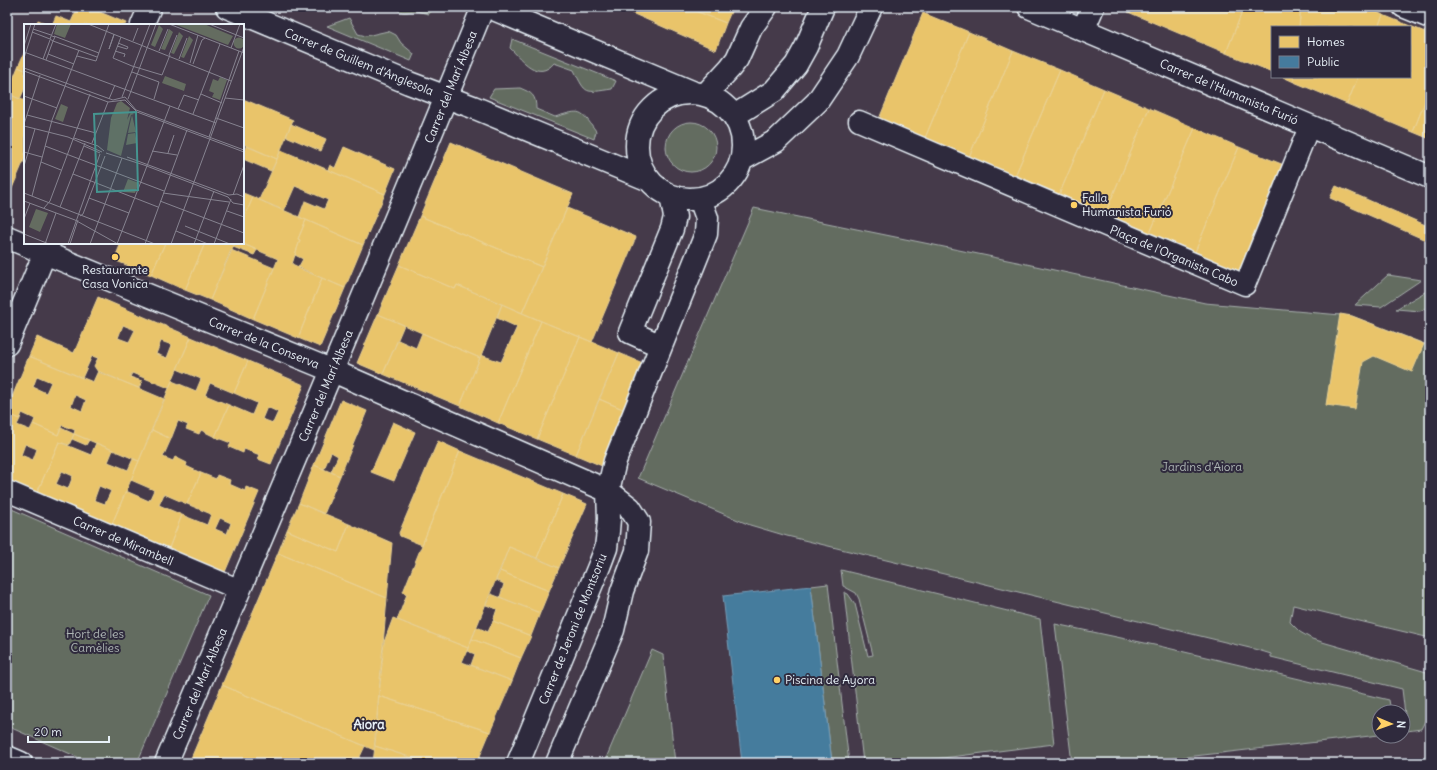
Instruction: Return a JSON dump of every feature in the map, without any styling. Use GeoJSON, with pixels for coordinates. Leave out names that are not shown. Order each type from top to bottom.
{"type":"FeatureCollection","features":[{"type":"Feature","properties":{"kind":"street"},"geometry":{"type":"LineString","coordinates":[[142,24],[150,7]]}},
{"type":"Feature","properties":{"kind":"street","name":"Carrer de Guillem d'Anglesola"},"geometry":{"type":"LineString","coordinates":[[227,7],[401,80],[647,179]]}},
{"type":"Feature","properties":{"kind":"street","name":"Carrer del Marí Albesa"},"geometry":{"type":"LineString","coordinates":[[166,763],[332,371],[483,7]]}},
{"type":"Feature","properties":{"kind":"street"},"geometry":{"type":"LineString","coordinates":[[489,7],[699,94],[716,100],[726,107],[734,116],[741,130],[743,145],[741,160],[736,174],[726,185],[714,194],[700,199],[686,200],[671,196],[658,189],[647,179],[640,166],[636,151],[637,136],[642,121],[651,109],[663,100],[677,94],[699,94],[733,64],[751,28],[766,7]]}},
{"type":"Feature","properties":{"kind":"street"},"geometry":{"type":"LineString","coordinates":[[734,116],[774,92],[796,65],[806,47],[823,7]]}},
{"type":"Feature","properties":{"kind":"street"},"geometry":{"type":"LineString","coordinates":[[741,160],[776,141],[817,102],[848,56],[871,7]]}},
{"type":"Feature","properties":{"kind":"street","name":"Carrer de l'Humanista Furió"},"geometry":{"type":"LineString","coordinates":[[1029,7],[1430,177]]}},
{"type":"Feature","properties":{"kind":"street"},"geometry":{"type":"LineString","coordinates":[[1083,30],[1093,7]]}},
{"type":"Feature","properties":{"kind":"street"},"geometry":{"type":"LineString","coordinates":[[1403,7],[1430,18]]}},
{"type":"Feature","properties":{"kind":"street","name":"Plaça de l'Organista Cabo"},"geometry":{"type":"LineString","coordinates":[[859,121],[1245,285],[1309,127]]}},
{"type":"Feature","properties":{"kind":"street"},"geometry":{"type":"LineString","coordinates":[[660,346],[630,332],[672,229],[674,217],[671,196]]}},
{"type":"Feature","properties":{"kind":"street","name":"Carrer de Jeroni de Montsoriu"},"geometry":{"type":"LineString","coordinates":[[518,763],[606,548],[609,519],[608,491],[615,461],[706,234],[707,218],[700,199]]}},
{"type":"Feature","properties":{"kind":"street","name":"Carrer de la Conserva"},"geometry":{"type":"LineString","coordinates":[[7,237],[24,242]]}},
{"type":"Feature","properties":{"kind":"street","name":"Carrer de la Conserva"},"geometry":{"type":"LineString","coordinates":[[32,244],[47,248],[608,491]]}},
{"type":"Feature","properties":{"kind":"street"},"geometry":{"type":"LineString","coordinates":[[7,344],[47,248]]}},
{"type":"Feature","properties":{"kind":"street","name":"Carrer de Mirambell"},"geometry":{"type":"LineString","coordinates":[[7,491],[240,590]]}},
{"type":"Feature","properties":{"kind":"street"},"geometry":{"type":"LineString","coordinates":[[558,763],[613,630],[622,591],[637,551],[639,522],[630,508],[608,491]]}},
{"type":"Feature","properties":{"kind":"street"},"geometry":{"type":"LineString","coordinates":[[7,757],[20,763]]}},
{"type":"Feature","properties":{"kind":"green space"},"geometry":{"type":"Polygon","coordinates":[[[394,7],[433,7],[429,14],[416,11],[402,12],[394,7]]]}},
{"type":"Feature","properties":{"kind":"green space"},"geometry":{"type":"Polygon","coordinates":[[[349,18],[358,34],[366,36],[388,31],[396,35],[401,43],[414,54],[411,61],[327,26],[349,18]]]}},
{"type":"Feature","properties":{"kind":"green space"},"geometry":{"type":"Polygon","coordinates":[[[512,39],[616,81],[612,89],[591,91],[584,88],[574,70],[554,63],[548,68],[536,70],[525,63],[510,48],[512,39]]]}},
{"type":"Feature","properties":{"kind":"green space"},"geometry":{"type":"Polygon","coordinates":[[[520,88],[528,91],[532,95],[535,101],[536,109],[555,117],[576,112],[583,115],[587,118],[596,131],[594,139],[489,97],[494,89],[520,88]]]}},
{"type":"Feature","properties":{"kind":"green space"},"geometry":{"type":"Polygon","coordinates":[[[686,122],[696,122],[709,129],[716,142],[716,152],[709,165],[696,172],[686,172],[677,168],[670,161],[666,152],[666,142],[670,133],[677,126],[686,122]]]}},
{"type":"Feature","properties":{"kind":"green space","name":"Jardins d'Aiora"},"geometry":{"type":"Polygon","coordinates":[[[754,208],[1022,263],[1205,303],[1352,316],[1430,346],[1430,638],[1293,605],[1290,622],[1300,632],[1312,639],[1430,673],[1430,711],[1421,729],[1411,730],[1411,704],[1404,704],[1402,689],[1271,657],[1271,654],[1258,650],[787,536],[750,525],[638,478],[754,208]]]}},
{"type":"Feature","properties":{"kind":"green space"},"geometry":{"type":"Polygon","coordinates":[[[1388,275],[1421,280],[1381,307],[1355,305],[1388,275]]]}},
{"type":"Feature","properties":{"kind":"green space"},"geometry":{"type":"Polygon","coordinates":[[[1430,289],[1430,306],[1420,311],[1396,309],[1430,289]]]}},
{"type":"Feature","properties":{"kind":"green space","name":"Hort de les Camèlies"},"geometry":{"type":"Polygon","coordinates":[[[7,507],[209,595],[137,763],[91,763],[7,726],[7,507]]]}},
{"type":"Feature","properties":{"kind":"green space"},"geometry":{"type":"Polygon","coordinates":[[[841,570],[1040,619],[1054,744],[903,763],[863,763],[844,592],[848,594],[855,604],[868,656],[873,655],[859,599],[856,593],[843,586],[841,570]]]}},
{"type":"Feature","properties":{"kind":"green space"},"geometry":{"type":"Polygon","coordinates":[[[828,584],[849,763],[830,763],[832,762],[811,586],[828,584]]]}},
{"type":"Feature","properties":{"kind":"green space"},"geometry":{"type":"Polygon","coordinates":[[[1055,624],[1159,646],[1389,700],[1390,704],[1371,704],[1371,736],[1133,763],[1072,763],[1055,624]]]}},
{"type":"Feature","properties":{"kind":"green space"},"geometry":{"type":"Polygon","coordinates":[[[652,650],[663,655],[675,763],[604,763],[652,650]]]}},
{"type":"Feature","properties":{"kind":"building: Homes"},"geometry":{"type":"Polygon","coordinates":[[[67,7],[88,7],[126,23],[52,24],[56,16],[71,22],[76,11],[67,7]]]}},
{"type":"Feature","properties":{"kind":"building: Homes"},"geometry":{"type":"Polygon","coordinates":[[[618,7],[685,7],[726,23],[716,50],[618,7]]]}},
{"type":"Feature","properties":{"kind":"building: Homes"},"geometry":{"type":"Polygon","coordinates":[[[685,7],[733,7],[726,23],[685,7]]]}},
{"type":"Feature","properties":{"kind":"building: Homes"},"geometry":{"type":"Polygon","coordinates":[[[1130,7],[1244,7],[1226,53],[1128,12],[1130,7]]]}},
{"type":"Feature","properties":{"kind":"building: Homes"},"geometry":{"type":"Polygon","coordinates":[[[1244,7],[1301,7],[1299,26],[1271,26],[1271,72],[1226,53],[1244,7]]]}},
{"type":"Feature","properties":{"kind":"building: Homes"},"geometry":{"type":"Polygon","coordinates":[[[1301,7],[1366,7],[1383,15],[1378,26],[1299,26],[1301,7]]]}},
{"type":"Feature","properties":{"kind":"building: Homes"},"geometry":{"type":"Polygon","coordinates":[[[923,13],[969,32],[925,138],[879,119],[923,13]]]}},
{"type":"Feature","properties":{"kind":"building: Homes"},"geometry":{"type":"Polygon","coordinates":[[[1383,15],[1410,26],[1378,26],[1383,15]]]}},
{"type":"Feature","properties":{"kind":"building: Homes"},"geometry":{"type":"Polygon","coordinates":[[[38,20],[48,24],[36,24],[38,20]]]}},
{"type":"Feature","properties":{"kind":"building: Homes"},"geometry":{"type":"Polygon","coordinates":[[[1411,26],[1430,34],[1430,89],[1413,132],[1347,104],[1358,78],[1411,78],[1411,26]]]}},
{"type":"Feature","properties":{"kind":"building: Homes"},"geometry":{"type":"Polygon","coordinates":[[[969,32],[1013,51],[969,157],[925,138],[969,32]]]}},
{"type":"Feature","properties":{"kind":"building: Homes"},"geometry":{"type":"Polygon","coordinates":[[[1013,51],[1060,70],[1015,176],[969,157],[1013,51]]]}},
{"type":"Feature","properties":{"kind":"building: Homes"},"geometry":{"type":"Polygon","coordinates":[[[24,53],[24,70],[18,67],[24,53]]]}},
{"type":"Feature","properties":{"kind":"building: Homes"},"geometry":{"type":"Polygon","coordinates":[[[18,67],[24,70],[24,90],[20,99],[7,94],[18,67]]]}},
{"type":"Feature","properties":{"kind":"building: Homes"},"geometry":{"type":"Polygon","coordinates":[[[1060,70],[1104,89],[1059,195],[1015,176],[1060,70]]]}},
{"type":"Feature","properties":{"kind":"building: Homes"},"geometry":{"type":"Polygon","coordinates":[[[1285,78],[1294,78],[1294,82],[1285,78]]]}},
{"type":"Feature","properties":{"kind":"building: Homes"},"geometry":{"type":"Polygon","coordinates":[[[1294,78],[1358,78],[1347,104],[1294,82],[1294,78]]]}},
{"type":"Feature","properties":{"kind":"building: Homes"},"geometry":{"type":"Polygon","coordinates":[[[1104,89],[1149,108],[1105,214],[1059,195],[1104,89]]]}},
{"type":"Feature","properties":{"kind":"building: Homes"},"geometry":{"type":"Polygon","coordinates":[[[1430,89],[1430,139],[1413,132],[1430,89]]]}},
{"type":"Feature","properties":{"kind":"building: Homes"},"geometry":{"type":"Polygon","coordinates":[[[7,94],[11,95],[7,104],[7,94]]]}},
{"type":"Feature","properties":{"kind":"building: Homes"},"geometry":{"type":"Polygon","coordinates":[[[11,95],[24,101],[24,160],[7,200],[7,104],[11,95]]]}},
{"type":"Feature","properties":{"kind":"building: Homes"},"geometry":{"type":"Polygon","coordinates":[[[244,99],[293,120],[277,159],[244,144],[244,99]]]}},
{"type":"Feature","properties":{"kind":"building: Homes"},"geometry":{"type":"Polygon","coordinates":[[[1149,108],[1195,128],[1150,233],[1105,214],[1149,108]]]}},
{"type":"Feature","properties":{"kind":"building: Homes"},"geometry":{"type":"Polygon","coordinates":[[[291,124],[326,139],[321,151],[286,136],[291,124]]]}},
{"type":"Feature","properties":{"kind":"building: Homes"},"geometry":{"type":"Polygon","coordinates":[[[1195,128],[1239,147],[1195,252],[1150,233],[1195,128]]]}},
{"type":"Feature","properties":{"kind":"building: Homes"},"geometry":{"type":"Polygon","coordinates":[[[451,142],[573,194],[542,267],[420,216],[451,142]]]}},
{"type":"Feature","properties":{"kind":"building: Homes"},"geometry":{"type":"Polygon","coordinates":[[[246,146],[277,159],[271,171],[244,159],[246,146]]]}},
{"type":"Feature","properties":{"kind":"building: Homes"},"geometry":{"type":"Polygon","coordinates":[[[344,147],[395,169],[385,194],[328,170],[330,165],[335,168],[344,147]]]}},
{"type":"Feature","properties":{"kind":"building: Homes"},"geometry":{"type":"Polygon","coordinates":[[[1239,147],[1284,165],[1240,271],[1195,252],[1239,147]]]}},
{"type":"Feature","properties":{"kind":"building: Homes"},"geometry":{"type":"Polygon","coordinates":[[[281,150],[385,194],[363,245],[299,217],[305,201],[324,209],[328,200],[295,186],[284,211],[259,200],[281,150]]]}},
{"type":"Feature","properties":{"kind":"building: Homes"},"geometry":{"type":"Polygon","coordinates":[[[1336,186],[1430,227],[1430,242],[1330,198],[1336,186]]]}},
{"type":"Feature","properties":{"kind":"building: Homes"},"geometry":{"type":"Polygon","coordinates":[[[244,193],[253,197],[244,219],[244,193]]]}},
{"type":"Feature","properties":{"kind":"building: Homes"},"geometry":{"type":"Polygon","coordinates":[[[253,197],[306,220],[298,239],[300,240],[292,264],[322,278],[298,338],[253,319],[278,259],[243,244],[244,219],[253,197]]]}},
{"type":"Feature","properties":{"kind":"building: Homes"},"geometry":{"type":"Polygon","coordinates":[[[567,208],[636,237],[592,342],[522,313],[567,208]]]}},
{"type":"Feature","properties":{"kind":"building: Homes"},"geometry":{"type":"Polygon","coordinates":[[[420,216],[542,267],[522,313],[457,285],[455,289],[399,265],[420,216]]]}},
{"type":"Feature","properties":{"kind":"building: Homes"},"geometry":{"type":"Polygon","coordinates":[[[306,220],[363,245],[345,288],[298,268],[303,259],[295,255],[300,240],[298,239],[306,220]]]}},
{"type":"Feature","properties":{"kind":"building: Homes"},"geometry":{"type":"Polygon","coordinates":[[[121,244],[165,244],[151,275],[114,260],[121,244]]]}},
{"type":"Feature","properties":{"kind":"building: Homes"},"geometry":{"type":"Polygon","coordinates":[[[165,244],[205,244],[185,290],[151,275],[165,244]]]}},
{"type":"Feature","properties":{"kind":"building: Homes"},"geometry":{"type":"Polygon","coordinates":[[[205,244],[235,244],[210,300],[185,290],[205,244]]]}},
{"type":"Feature","properties":{"kind":"building: Homes"},"geometry":{"type":"Polygon","coordinates":[[[234,244],[243,244],[257,250],[254,255],[233,247],[234,244]]]}},
{"type":"Feature","properties":{"kind":"building: Homes"},"geometry":{"type":"Polygon","coordinates":[[[231,250],[274,268],[253,319],[210,300],[231,250]]]}},
{"type":"Feature","properties":{"kind":"building: Homes"},"geometry":{"type":"Polygon","coordinates":[[[399,265],[455,289],[457,285],[502,304],[480,358],[378,314],[399,265]]]}},
{"type":"Feature","properties":{"kind":"building: Homes"},"geometry":{"type":"Polygon","coordinates":[[[322,278],[345,288],[320,347],[298,338],[322,278]]]}},
{"type":"Feature","properties":{"kind":"building: Homes"},"geometry":{"type":"Polygon","coordinates":[[[98,297],[191,337],[169,388],[132,373],[130,377],[142,381],[139,388],[98,372],[94,366],[98,358],[92,356],[82,378],[29,356],[37,337],[74,353],[98,297]],[[123,325],[118,338],[129,342],[135,330],[123,325]],[[161,341],[156,354],[167,358],[172,345],[161,341]]]}},
{"type":"Feature","properties":{"kind":"building: Homes"},"geometry":{"type":"Polygon","coordinates":[[[502,304],[541,321],[498,423],[460,406],[481,355],[501,362],[517,327],[497,318],[502,304]]]}},
{"type":"Feature","properties":{"kind":"building: Homes"},"geometry":{"type":"Polygon","coordinates":[[[378,314],[404,325],[383,374],[357,363],[378,314]]]}},
{"type":"Feature","properties":{"kind":"building: Homes"},"geometry":{"type":"Polygon","coordinates":[[[1340,314],[1352,316],[1424,344],[1412,372],[1374,356],[1363,362],[1355,409],[1326,405],[1340,314]]]}},
{"type":"Feature","properties":{"kind":"building: Homes"},"geometry":{"type":"Polygon","coordinates":[[[541,321],[580,337],[537,439],[498,423],[541,321]]]}},
{"type":"Feature","properties":{"kind":"building: Homes"},"geometry":{"type":"Polygon","coordinates":[[[422,333],[480,358],[460,406],[383,374],[398,340],[416,348],[422,333]]]}},
{"type":"Feature","properties":{"kind":"building: Homes"},"geometry":{"type":"Polygon","coordinates":[[[191,337],[248,361],[234,393],[210,383],[205,395],[229,405],[215,437],[201,430],[199,434],[186,429],[188,425],[178,421],[171,439],[152,430],[172,381],[196,391],[201,379],[177,369],[191,337]]]}},
{"type":"Feature","properties":{"kind":"building: Homes"},"geometry":{"type":"Polygon","coordinates":[[[580,337],[619,353],[576,455],[537,439],[580,337]]]}},
{"type":"Feature","properties":{"kind":"building: Homes"},"geometry":{"type":"Polygon","coordinates":[[[619,353],[645,364],[625,410],[599,399],[619,353]]]}},
{"type":"Feature","properties":{"kind":"building: Homes"},"geometry":{"type":"Polygon","coordinates":[[[29,356],[93,382],[98,371],[164,399],[139,461],[74,434],[75,430],[62,425],[58,435],[33,424],[35,419],[22,413],[20,419],[7,413],[7,409],[29,356]],[[37,376],[33,387],[46,393],[51,382],[37,376]],[[75,395],[71,406],[82,411],[86,400],[75,395]]]}},
{"type":"Feature","properties":{"kind":"building: Homes"},"geometry":{"type":"Polygon","coordinates":[[[248,361],[304,385],[271,464],[258,459],[260,455],[244,449],[243,453],[229,447],[231,443],[215,437],[229,405],[252,415],[257,403],[234,393],[248,361]],[[267,407],[262,419],[273,423],[278,412],[267,407]]]}},
{"type":"Feature","properties":{"kind":"building: Homes"},"geometry":{"type":"Polygon","coordinates":[[[599,399],[625,410],[602,466],[576,455],[599,399]]]}},
{"type":"Feature","properties":{"kind":"building: Homes"},"geometry":{"type":"Polygon","coordinates":[[[341,400],[367,411],[340,476],[331,472],[338,456],[331,452],[324,469],[314,465],[341,400]]]}},
{"type":"Feature","properties":{"kind":"building: Homes"},"geometry":{"type":"Polygon","coordinates":[[[7,413],[20,419],[17,425],[30,430],[33,424],[58,435],[61,428],[74,434],[69,445],[59,442],[37,493],[7,480],[7,413]],[[25,444],[21,455],[33,460],[37,449],[25,444]]]}},
{"type":"Feature","properties":{"kind":"building: Homes"},"geometry":{"type":"Polygon","coordinates":[[[393,422],[415,432],[394,481],[371,472],[393,422]]]}},
{"type":"Feature","properties":{"kind":"building: Homes"},"geometry":{"type":"Polygon","coordinates":[[[152,430],[171,439],[163,457],[173,461],[175,457],[187,463],[186,466],[201,473],[187,504],[164,494],[159,505],[182,515],[169,548],[112,524],[126,491],[149,501],[154,490],[131,480],[152,430]]]}},
{"type":"Feature","properties":{"kind":"building: Homes"},"geometry":{"type":"Polygon","coordinates":[[[74,434],[89,440],[86,445],[72,439],[74,434]]]}},
{"type":"Feature","properties":{"kind":"building: Homes"},"geometry":{"type":"Polygon","coordinates":[[[438,441],[460,451],[422,545],[400,536],[399,533],[438,441]]]}},
{"type":"Feature","properties":{"kind":"building: Homes"},"geometry":{"type":"Polygon","coordinates":[[[59,442],[91,455],[96,443],[113,450],[108,462],[128,470],[133,459],[139,461],[112,524],[37,493],[59,442]],[[62,471],[56,484],[68,489],[73,476],[62,471]],[[99,486],[94,500],[105,504],[111,491],[99,486]]]}},
{"type":"Feature","properties":{"kind":"building: Homes"},"geometry":{"type":"Polygon","coordinates":[[[460,451],[563,494],[537,558],[509,547],[468,648],[397,620],[407,594],[403,592],[460,451]]]}},
{"type":"Feature","properties":{"kind":"building: Homes"},"geometry":{"type":"Polygon","coordinates":[[[314,465],[340,476],[324,514],[299,503],[314,465]]]}},
{"type":"Feature","properties":{"kind":"building: Homes"},"geometry":{"type":"Polygon","coordinates":[[[201,473],[216,479],[217,475],[230,480],[229,484],[245,491],[246,487],[259,492],[225,572],[169,548],[182,515],[207,525],[211,514],[187,504],[201,473]],[[220,518],[215,529],[227,534],[231,523],[220,518]]]}},
{"type":"Feature","properties":{"kind":"building: Homes"},"geometry":{"type":"Polygon","coordinates":[[[563,494],[587,504],[559,568],[537,558],[563,494]]]}},
{"type":"Feature","properties":{"kind":"building: Homes"},"geometry":{"type":"Polygon","coordinates":[[[299,503],[349,524],[338,552],[287,530],[299,503]]]}},
{"type":"Feature","properties":{"kind":"building: Homes"},"geometry":{"type":"Polygon","coordinates":[[[349,524],[392,543],[387,598],[278,553],[287,530],[338,552],[349,524]]]}},
{"type":"Feature","properties":{"kind":"building: Homes"},"geometry":{"type":"Polygon","coordinates":[[[509,547],[559,568],[549,591],[500,571],[509,547]]]}},
{"type":"Feature","properties":{"kind":"building: Homes"},"geometry":{"type":"Polygon","coordinates":[[[278,553],[387,598],[374,750],[222,685],[278,553]]]}},
{"type":"Feature","properties":{"kind":"building: Homes"},"geometry":{"type":"Polygon","coordinates":[[[500,571],[549,591],[540,613],[500,597],[504,584],[496,580],[500,571]]]}},
{"type":"Feature","properties":{"kind":"building: Homes"},"geometry":{"type":"Polygon","coordinates":[[[491,594],[540,613],[531,636],[493,621],[497,609],[486,605],[491,594]]]}},
{"type":"Feature","properties":{"kind":"building: Homes"},"geometry":{"type":"Polygon","coordinates":[[[393,618],[468,648],[462,662],[512,681],[490,732],[379,696],[384,642],[393,618]]]}},
{"type":"Feature","properties":{"kind":"building: Homes"},"geometry":{"type":"Polygon","coordinates":[[[493,621],[531,636],[521,658],[472,639],[477,627],[488,632],[493,621]]]}},
{"type":"Feature","properties":{"kind":"building: Homes"},"geometry":{"type":"Polygon","coordinates":[[[472,639],[521,658],[512,681],[471,665],[475,654],[467,651],[472,639]]]}},
{"type":"Feature","properties":{"kind":"building: Homes"},"geometry":{"type":"Polygon","coordinates":[[[222,685],[365,746],[357,763],[189,763],[222,685]]]}},
{"type":"Feature","properties":{"kind":"building: Homes"},"geometry":{"type":"Polygon","coordinates":[[[379,696],[490,732],[477,763],[427,763],[375,746],[379,696]]]}},
{"type":"Feature","properties":{"kind":"building: Homes"},"geometry":{"type":"Polygon","coordinates":[[[375,746],[410,757],[427,763],[373,763],[375,746]]]}},
{"type":"Feature","properties":{"kind":"building: Public","name":"Piscina de Ayora"},"geometry":{"type":"Polygon","coordinates":[[[811,586],[832,763],[742,763],[723,596],[811,586]]]}},
{"type":"Feature","properties":{"kind":"place","name":"Falla Humanista Furió"},"geometry":{"type":"Point","coordinates":[1074,205]}},
{"type":"Feature","properties":{"kind":"place","name":"Restaurante Casa Vonica"},"geometry":{"type":"Point","coordinates":[115,257]}},
{"type":"Feature","properties":{"kind":"place","name":"Piscina de Ayora"},"geometry":{"type":"Point","coordinates":[777,680]}},
{"type":"Feature","properties":{"kind":"district","name":"Aiora"},"geometry":{"type":"Point","coordinates":[369,724]}}]}
